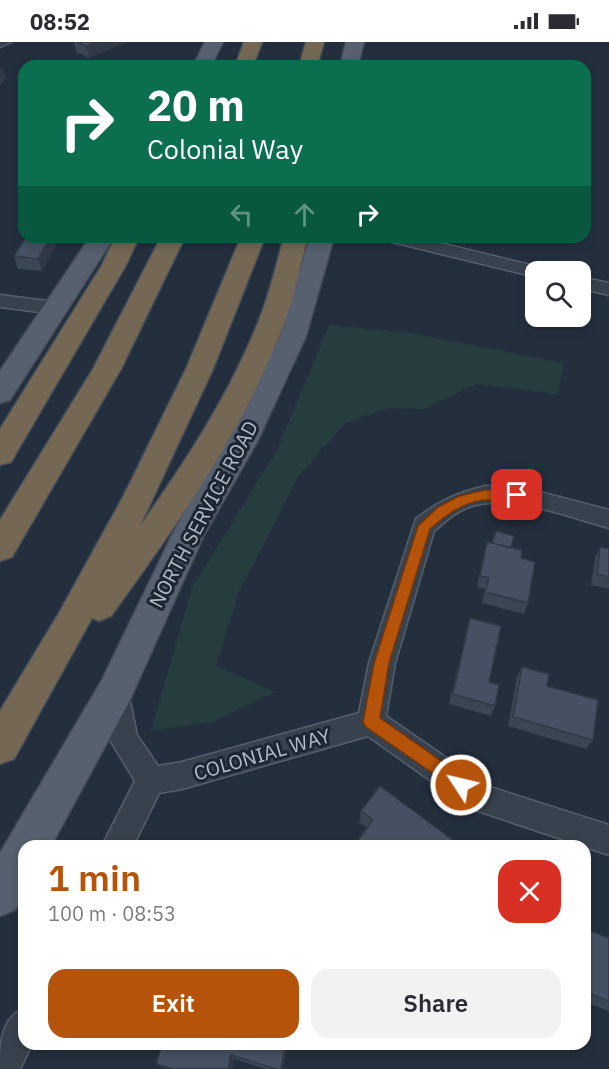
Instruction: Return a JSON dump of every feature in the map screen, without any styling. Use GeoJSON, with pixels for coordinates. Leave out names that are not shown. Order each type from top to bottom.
{"type":"FeatureCollection","features":[{"type":"Feature","properties":{"kind":"highway"},"geometry":{"type":"LineString","coordinates":[[246,60],[254,42]]}},
{"type":"Feature","properties":{"kind":"highway"},"geometry":{"type":"LineString","coordinates":[[310,60],[315,42]]}},
{"type":"Feature","properties":{"kind":"highway"},"geometry":{"type":"LineString","coordinates":[[0,454],[114,265],[124,243]]}},
{"type":"Feature","properties":{"kind":"highway"},"geometry":{"type":"LineString","coordinates":[[0,548],[108,369],[169,243]]}},
{"type":"Feature","properties":{"kind":"highway"},"geometry":{"type":"LineString","coordinates":[[0,746],[121,533],[193,384],[251,243]]}},
{"type":"Feature","properties":{"kind":"highway"},"geometry":{"type":"LineString","coordinates":[[29,698],[152,536],[226,420],[272,319],[294,243]]}},
{"type":"Feature","properties":{"kind":"main road"},"geometry":{"type":"LineString","coordinates":[[205,60],[214,42]]}},
{"type":"Feature","properties":{"kind":"main road"},"geometry":{"type":"LineString","coordinates":[[351,60],[354,42]]}},
{"type":"Feature","properties":{"kind":"main road"},"geometry":{"type":"LineString","coordinates":[[0,393],[98,243]]}},
{"type":"Feature","properties":{"kind":"main road","name":"NORTH SERVICE ROAD"},"geometry":{"type":"LineString","coordinates":[[31,840],[115,692],[189,532],[242,442],[292,336],[320,243]]}},
{"type":"Feature","properties":{"kind":"main road"},"geometry":{"type":"LineString","coordinates":[[0,895],[18,863]]}},
{"type":"Feature","properties":{"kind":"street"},"geometry":{"type":"LineString","coordinates":[[419,243],[525,269]]}},
{"type":"Feature","properties":{"kind":"street"},"geometry":{"type":"LineString","coordinates":[[591,285],[609,289]]}},
{"type":"Feature","properties":{"kind":"street"},"geometry":{"type":"LineString","coordinates":[[0,301],[55,308]]}},
{"type":"Feature","properties":{"kind":"street"},"geometry":{"type":"LineString","coordinates":[[609,519],[517,495],[485,495],[464,500],[424,526],[382,663],[371,722],[479,798],[609,840]]}},
{"type":"Feature","properties":{"kind":"street"},"geometry":{"type":"LineString","coordinates":[[115,692],[124,740],[151,780],[120,840]]}},
{"type":"Feature","properties":{"kind":"street","name":"COLONIAL WAY"},"geometry":{"type":"LineString","coordinates":[[151,780],[180,777],[231,760],[308,742],[371,722]]}},
{"type":"Feature","properties":{"kind":"street"},"geometry":{"type":"LineString","coordinates":[[1,1069],[18,1036]]}},
{"type":"Feature","properties":{"kind":"green space"},"geometry":{"type":"Polygon","coordinates":[[[329,325],[411,333],[563,363],[558,394],[476,384],[424,409],[387,408],[344,424],[298,477],[239,592],[216,666],[275,692],[215,721],[151,731],[192,588],[278,448],[329,325]]]}},
{"type":"Feature","properties":{"kind":"building"},"geometry":{"type":"Polygon","coordinates":[[[78,42],[97,42],[86,46],[78,42]]]}},
{"type":"Feature","properties":{"kind":"building"},"geometry":{"type":"Polygon","coordinates":[[[22,243],[47,243],[38,259],[14,256],[22,243]]]}},
{"type":"Feature","properties":{"kind":"building"},"geometry":{"type":"Polygon","coordinates":[[[496,531],[514,536],[511,548],[492,543],[496,531]]]}},
{"type":"Feature","properties":{"kind":"building"},"geometry":{"type":"Polygon","coordinates":[[[487,542],[522,550],[521,558],[535,562],[528,603],[485,592],[489,578],[480,576],[487,542]]]}},
{"type":"Feature","properties":{"kind":"building"},"geometry":{"type":"Polygon","coordinates":[[[600,547],[609,549],[609,577],[597,574],[600,547]]]}},
{"type":"Feature","properties":{"kind":"building"},"geometry":{"type":"Polygon","coordinates":[[[470,618],[501,626],[489,682],[499,685],[495,706],[453,694],[470,618]]]}},
{"type":"Feature","properties":{"kind":"building"},"geometry":{"type":"Polygon","coordinates":[[[522,667],[549,674],[547,686],[598,700],[593,740],[513,717],[522,667]]]}},
{"type":"Feature","properties":{"kind":"building"},"geometry":{"type":"Polygon","coordinates":[[[380,786],[453,840],[358,840],[373,820],[361,811],[380,786]]]}},
{"type":"Feature","properties":{"kind":"building"},"geometry":{"type":"Polygon","coordinates":[[[591,931],[609,938],[609,1001],[591,994],[591,931]]]}},
{"type":"Feature","properties":{"kind":"building"},"geometry":{"type":"Polygon","coordinates":[[[160,1050],[285,1050],[281,1069],[231,1055],[228,1069],[173,1069],[156,1064],[160,1050]]]}},
{"type":"Feature","properties":{"kind":"route"},"geometry":{"type":"LineString","coordinates":[[461,785],[371,722],[382,663],[424,526],[443,510],[464,500],[485,495],[517,495]]}}]}
